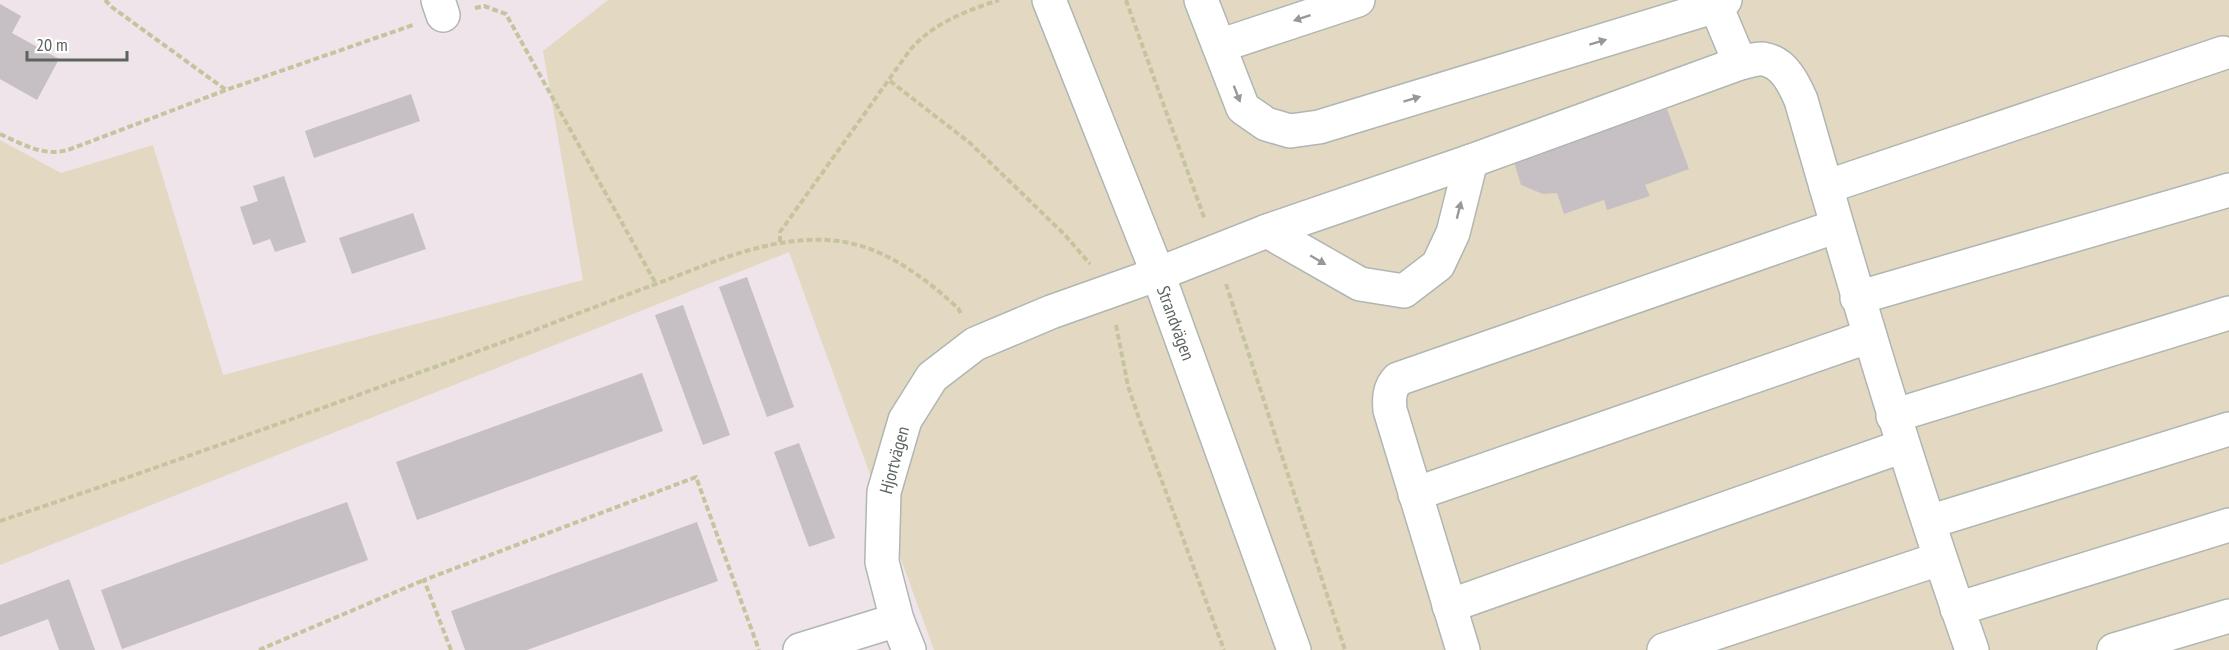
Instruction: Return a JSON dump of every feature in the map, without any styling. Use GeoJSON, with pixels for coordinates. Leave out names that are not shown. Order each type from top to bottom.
{"type":"FeatureCollection","features":[{"type":"Feature","properties":{"kind":"street","name":"Strandvägen"},"geometry":{"type":"LineString","coordinates":[[1049,0],[1158,274],[1294,650]]}},
{"type":"Feature","properties":{"kind":"street"},"geometry":{"type":"LineString","coordinates":[[1201,0],[1243,108],[1266,124],[1290,132],[1319,127],[1720,3],[1740,63]]}},
{"type":"Feature","properties":{"kind":"street"},"geometry":{"type":"LineString","coordinates":[[1219,46],[1358,0]]}},
{"type":"Feature","properties":{"kind":"street"},"geometry":{"type":"LineString","coordinates":[[1826,187],[2223,53]]}},
{"type":"Feature","properties":{"kind":"street","name":"Hjortvägen"},"geometry":{"type":"LineString","coordinates":[[909,650],[897,620],[882,562],[884,492],[904,420],[932,377],[975,344],[1052,312],[1268,231],[1471,161],[1740,63],[1761,58],[1771,61],[1787,74],[1801,100],[1857,298],[1898,431],[1939,559],[1972,650]]}},
{"type":"Feature","properties":{"kind":"street"},"geometry":{"type":"LineString","coordinates":[[1268,231],[1360,284],[1404,291],[1438,265],[1453,233],[1471,161]]}},
{"type":"Feature","properties":{"kind":"street"},"geometry":{"type":"LineString","coordinates":[[1857,298],[2229,190]]}},
{"type":"Feature","properties":{"kind":"street"},"geometry":{"type":"LineString","coordinates":[[1463,650],[1390,410],[1389,398],[1394,383],[1837,226]]}},
{"type":"Feature","properties":{"kind":"street"},"geometry":{"type":"LineString","coordinates":[[1449,606],[1898,431],[2229,313]]}},
{"type":"Feature","properties":{"kind":"street"},"geometry":{"type":"LineString","coordinates":[[1415,494],[1870,336]]}},
{"type":"Feature","properties":{"kind":"street"},"geometry":{"type":"LineString","coordinates":[[1929,522],[2229,429]]}},
{"type":"Feature","properties":{"kind":"street"},"geometry":{"type":"LineString","coordinates":[[1957,609],[2229,525]]}},
{"type":"Feature","properties":{"kind":"street"},"geometry":{"type":"LineString","coordinates":[[1664,650],[1939,559]]}},
{"type":"Feature","properties":{"kind":"street"},"geometry":{"type":"LineString","coordinates":[[2114,650],[2229,616]]}},
{"type":"Feature","properties":{"kind":"street"},"geometry":{"type":"LineString","coordinates":[[800,650],[897,620]]}},
{"type":"Feature","properties":{"kind":"path"},"geometry":{"type":"LineString","coordinates":[[105,0],[112,8],[226,90]]}},
{"type":"Feature","properties":{"kind":"path"},"geometry":{"type":"LineString","coordinates":[[780,242],[780,232],[923,35],[942,23],[999,0]]}},
{"type":"Feature","properties":{"kind":"path"},"geometry":{"type":"LineString","coordinates":[[1126,0],[1215,252],[1345,650]]}},
{"type":"Feature","properties":{"kind":"path"},"geometry":{"type":"LineString","coordinates":[[0,134],[37,150],[60,153],[441,7],[484,6],[506,14],[656,284]]}},
{"type":"Feature","properties":{"kind":"path"},"geometry":{"type":"LineString","coordinates":[[890,81],[970,143],[1065,235],[1094,268],[1108,292],[1128,386],[1140,424],[1224,650]]}},
{"type":"Feature","properties":{"kind":"path"},"geometry":{"type":"LineString","coordinates":[[0,521],[144,473],[733,255],[780,242],[829,240],[861,247],[901,262],[958,308],[975,344]]}},
{"type":"Feature","properties":{"kind":"path"},"geometry":{"type":"LineString","coordinates":[[259,650],[424,580],[696,477],[759,650]]}},
{"type":"Feature","properties":{"kind":"path"},"geometry":{"type":"LineString","coordinates":[[424,580],[451,650]]}},
{"type":"Feature","properties":{"kind":"shaded area"},"geometry":{"type":"Polygon","coordinates":[[[608,0],[2229,0],[2229,650],[934,650],[789,252],[0,565],[0,140],[61,173],[153,145],[223,375],[583,280],[543,51],[608,0]]]}},
{"type":"Feature","properties":{"kind":"building"},"geometry":{"type":"Polygon","coordinates":[[[0,4],[21,16],[12,33],[59,59],[37,100],[0,79],[0,4]]]}},
{"type":"Feature","properties":{"kind":"building"},"geometry":{"type":"Polygon","coordinates":[[[411,94],[420,121],[314,158],[305,131],[411,94]]]}},
{"type":"Feature","properties":{"kind":"building"},"geometry":{"type":"Polygon","coordinates":[[[1667,109],[1689,169],[1645,185],[1650,196],[1607,210],[1604,200],[1564,214],[1557,193],[1543,194],[1521,185],[1514,162],[1667,109]]]}},
{"type":"Feature","properties":{"kind":"building"},"geometry":{"type":"Polygon","coordinates":[[[284,176],[306,242],[275,252],[270,239],[253,245],[240,207],[258,201],[253,186],[284,176]]]}},
{"type":"Feature","properties":{"kind":"building"},"geometry":{"type":"Polygon","coordinates":[[[413,213],[426,249],[352,274],[339,238],[413,213]]]}},
{"type":"Feature","properties":{"kind":"building"},"geometry":{"type":"Polygon","coordinates":[[[747,277],[794,407],[767,417],[719,287],[747,277]]]}},
{"type":"Feature","properties":{"kind":"building"},"geometry":{"type":"Polygon","coordinates":[[[683,305],[730,435],[703,445],[655,315],[683,305]]]}},
{"type":"Feature","properties":{"kind":"building"},"geometry":{"type":"Polygon","coordinates":[[[642,373],[663,431],[417,520],[396,462],[642,373]]]}},
{"type":"Feature","properties":{"kind":"building"},"geometry":{"type":"Polygon","coordinates":[[[799,443],[835,538],[809,547],[774,452],[799,443]]]}},
{"type":"Feature","properties":{"kind":"building"},"geometry":{"type":"Polygon","coordinates":[[[347,502],[368,560],[122,649],[101,590],[347,502]]]}},
{"type":"Feature","properties":{"kind":"building"},"geometry":{"type":"Polygon","coordinates":[[[697,522],[718,581],[527,650],[465,650],[451,611],[697,522]]]}},
{"type":"Feature","properties":{"kind":"building"},"geometry":{"type":"Polygon","coordinates":[[[69,579],[95,650],[59,650],[48,619],[0,637],[0,605],[69,579]]]}}]}
